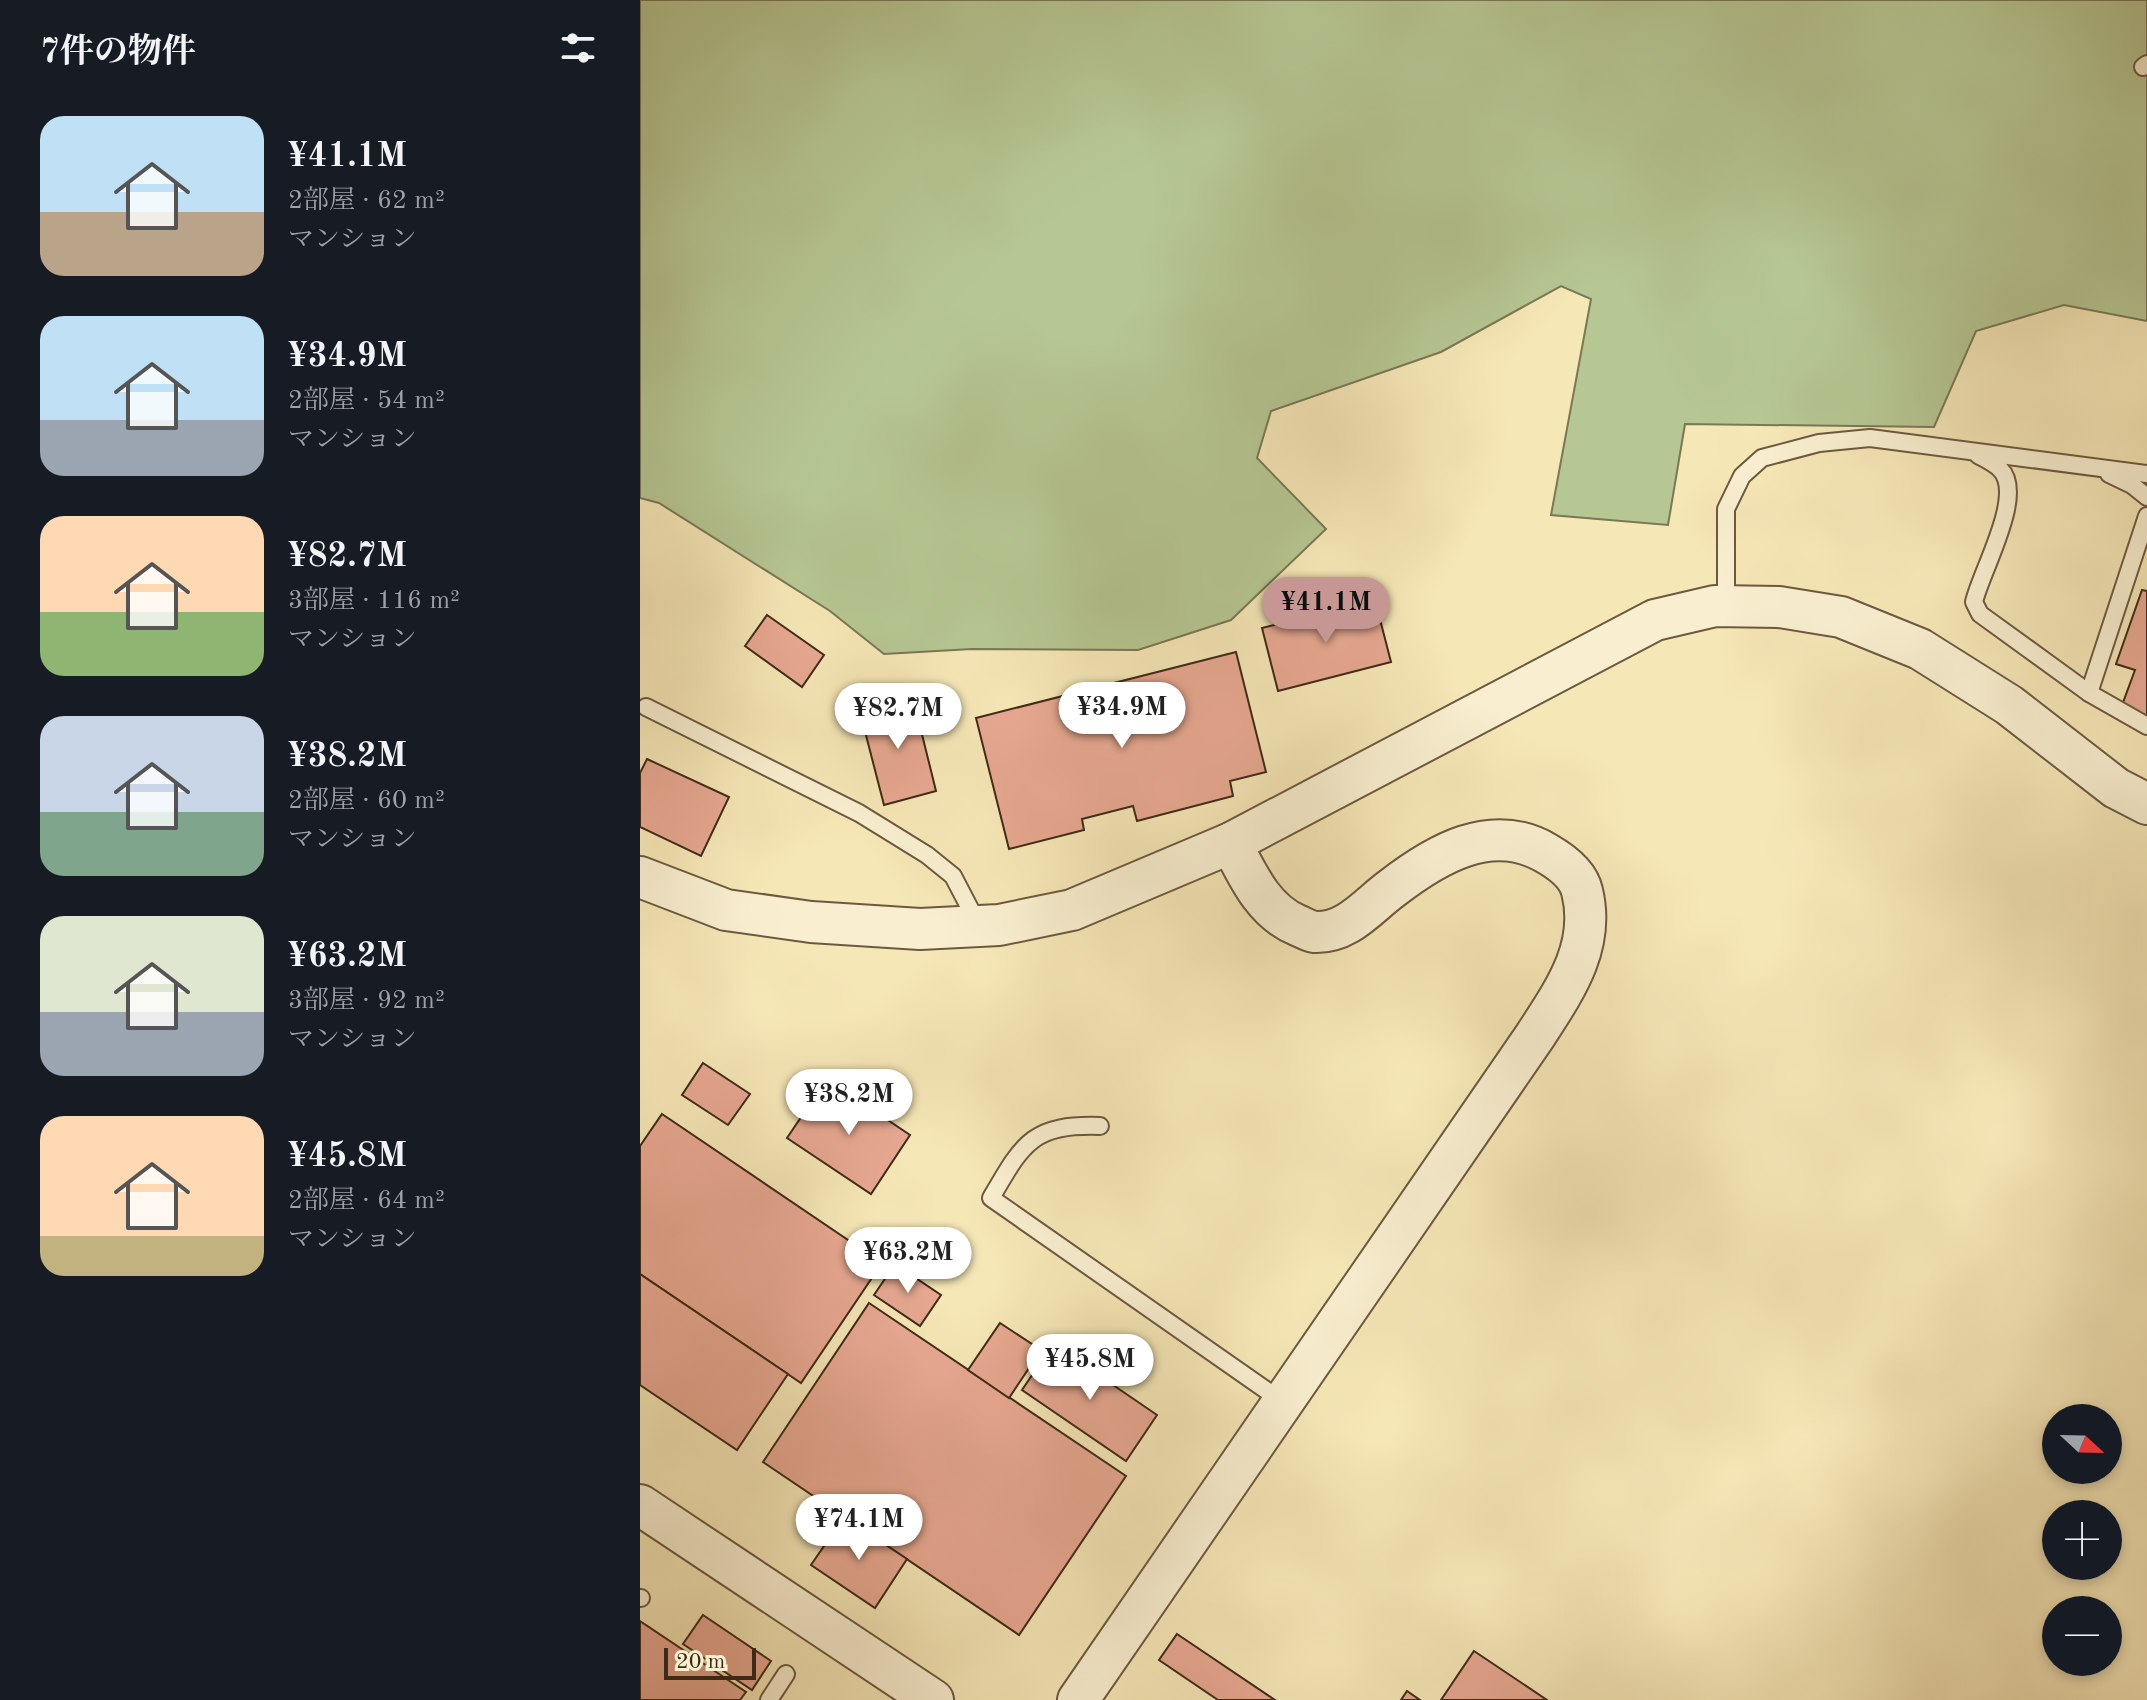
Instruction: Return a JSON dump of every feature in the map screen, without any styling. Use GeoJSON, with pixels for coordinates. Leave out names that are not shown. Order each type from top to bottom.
{"type":"FeatureCollection","features":[{"type":"Feature","properties":{"kind":"street"},"geometry":{"type":"LineString","coordinates":[[640,877],[726,910],[797,920],[920,929],[999,925],[1072,910],[1231,843],[1655,620],[1715,606],[1779,607],[1841,617],[1920,649],[2009,705],[2116,788],[2147,804]]}},
{"type":"Feature","properties":{"kind":"street"},"geometry":{"type":"LineString","coordinates":[[1078,1700],[1535,1036],[1571,979],[1583,945],[1587,919],[1582,887],[1563,863],[1534,847],[1509,841],[1468,843],[1430,861],[1345,926],[1313,932],[1281,919],[1254,887],[1231,843]]}},
{"type":"Feature","properties":{"kind":"street"},"geometry":{"type":"LineString","coordinates":[[640,1505],[933,1700]]}},
{"type":"Feature","properties":{"kind":"lane"},"geometry":{"type":"LineString","coordinates":[[1726,606],[1726,509],[1742,476],[1762,458],[1819,443],[1870,438],[2147,474]]}},
{"type":"Feature","properties":{"kind":"lane"},"geometry":{"type":"LineString","coordinates":[[1974,451],[2002,470],[2009,488],[2007,511],[1978,584],[1974,602],[1980,614],[2089,693],[2147,726]]}},
{"type":"Feature","properties":{"kind":"lane"},"geometry":{"type":"LineString","coordinates":[[2093,467],[2132,485],[2147,497]]}},
{"type":"Feature","properties":{"kind":"lane"},"geometry":{"type":"LineString","coordinates":[[2089,693],[2147,516]]}},
{"type":"Feature","properties":{"kind":"lane"},"geometry":{"type":"LineString","coordinates":[[646,707],[859,813],[927,855],[953,876],[979,926]]}},
{"type":"Feature","properties":{"kind":"lane"},"geometry":{"type":"LineString","coordinates":[[1100,1126],[1070,1125],[1040,1133],[1017,1154],[991,1198],[1283,1402]]}},
{"type":"Feature","properties":{"kind":"lane"},"geometry":{"type":"LineString","coordinates":[[769,1700],[786,1674]]}},
{"type":"Feature","properties":{"kind":"green space"},"geometry":{"type":"Polygon","coordinates":[[[640,0],[2147,0],[2147,321],[2064,305],[1976,331],[1934,427],[1685,424],[1668,525],[1551,515],[1591,299],[1561,286],[1441,352],[1271,411],[1257,458],[1326,529],[1231,620],[1138,650],[972,649],[884,654],[830,611],[659,503],[640,498],[640,0]]]}},
{"type":"Feature","properties":{"kind":"building"},"geometry":{"type":"Polygon","coordinates":[[[2142,590],[2147,591],[2147,717],[2121,708],[2135,670],[2116,664],[2142,590]]]}},
{"type":"Feature","properties":{"kind":"building"},"geometry":{"type":"Polygon","coordinates":[[[1375,600],[1391,662],[1278,691],[1262,628],[1375,600]]]}},
{"type":"Feature","properties":{"kind":"building"},"geometry":{"type":"Polygon","coordinates":[[[767,615],[824,655],[802,687],[745,646],[767,615]]]}},
{"type":"Feature","properties":{"kind":"building"},"geometry":{"type":"Polygon","coordinates":[[[1236,652],[1266,772],[1230,781],[1233,796],[1137,821],[1133,806],[1082,819],[1084,830],[1009,849],[976,718],[1236,652]]]}},
{"type":"Feature","properties":{"kind":"building"},"geometry":{"type":"Polygon","coordinates":[[[913,698],[936,791],[884,805],[860,712],[913,698]]]}},
{"type":"Feature","properties":{"kind":"building"},"geometry":{"type":"Polygon","coordinates":[[[647,759],[729,797],[701,856],[640,827],[640,773],[647,759]]]}},
{"type":"Feature","properties":{"kind":"building"},"geometry":{"type":"Polygon","coordinates":[[[703,1063],[750,1094],[728,1125],[682,1095],[703,1063]]]}},
{"type":"Feature","properties":{"kind":"building"},"geometry":{"type":"Polygon","coordinates":[[[827,1079],[910,1135],[871,1194],[787,1138],[827,1079]]]}},
{"type":"Feature","properties":{"kind":"building"},"geometry":{"type":"Polygon","coordinates":[[[662,1114],[882,1263],[801,1383],[640,1274],[640,1146],[662,1114]]]}},
{"type":"Feature","properties":{"kind":"building"},"geometry":{"type":"Polygon","coordinates":[[[895,1264],[941,1295],[920,1326],[874,1295],[895,1264]]]}},
{"type":"Feature","properties":{"kind":"building"},"geometry":{"type":"Polygon","coordinates":[[[640,1274],[788,1374],[737,1450],[640,1385],[640,1274]]]}},
{"type":"Feature","properties":{"kind":"building"},"geometry":{"type":"Polygon","coordinates":[[[869,1303],[1126,1476],[1019,1635],[763,1462],[869,1303]]]}},
{"type":"Feature","properties":{"kind":"building"},"geometry":{"type":"Polygon","coordinates":[[[1000,1323],[1041,1350],[1009,1398],[968,1370],[1000,1323]]]}},
{"type":"Feature","properties":{"kind":"building"},"geometry":{"type":"Polygon","coordinates":[[[1053,1344],[1157,1415],[1126,1461],[1022,1390],[1053,1344]]]}},
{"type":"Feature","properties":{"kind":"building"},"geometry":{"type":"Polygon","coordinates":[[[844,1517],[907,1559],[875,1608],[811,1565],[844,1517]]]}},
{"type":"Feature","properties":{"kind":"building"},"geometry":{"type":"Polygon","coordinates":[[[703,1615],[771,1661],[752,1690],[683,1644],[703,1615]]]}},
{"type":"Feature","properties":{"kind":"building"},"geometry":{"type":"Polygon","coordinates":[[[640,1621],[746,1692],[740,1700],[640,1700],[640,1621]]]}},
{"type":"Feature","properties":{"kind":"building"},"geometry":{"type":"Polygon","coordinates":[[[1177,1634],[1275,1700],[1218,1700],[1159,1660],[1177,1634]]]}},
{"type":"Feature","properties":{"kind":"building"},"geometry":{"type":"Polygon","coordinates":[[[1474,1651],[1547,1700],[1441,1700],[1474,1651]]]}},
{"type":"Feature","properties":{"kind":"building"},"geometry":{"type":"Polygon","coordinates":[[[1407,1691],[1420,1700],[1401,1700],[1407,1691]]]}}]}
